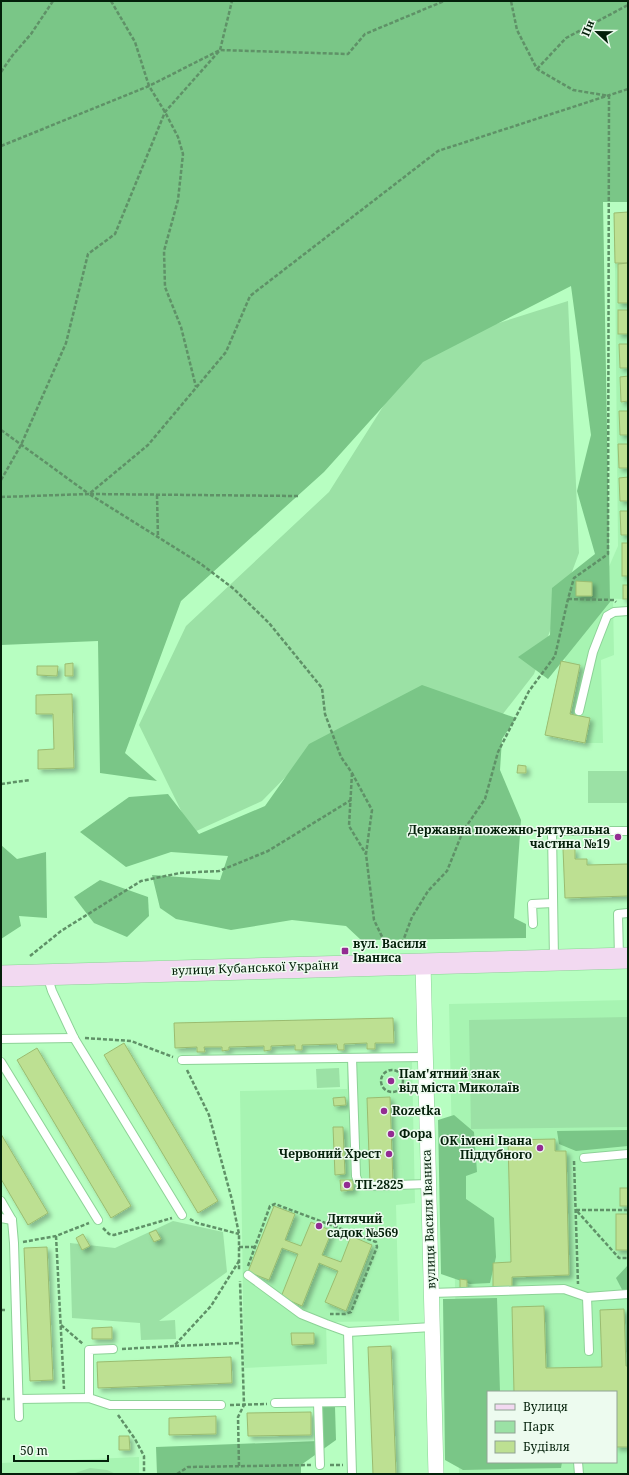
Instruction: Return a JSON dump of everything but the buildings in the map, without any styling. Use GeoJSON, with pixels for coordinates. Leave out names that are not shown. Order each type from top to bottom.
{"type":"FeatureCollection","features":[{"type":"Feature","properties":{"kind":"street","name":"вулиця Кубанської України"},"geometry":{"type":"LineString","coordinates":[[1,976],[624,958]]}},
{"type":"Feature","properties":{"kind":"street","name":"вулиця Василя Іваниса"},"geometry":{"type":"LineString","coordinates":[[423,964],[424,1057],[436,1474]]}},
{"type":"Feature","properties":{"kind":"lane"},"geometry":{"type":"LineString","coordinates":[[579,711],[593,652],[607,616],[614,612],[628,611]]}},
{"type":"Feature","properties":{"kind":"lane"},"geometry":{"type":"LineString","coordinates":[[554,960],[552,831],[628,831]]}},
{"type":"Feature","properties":{"kind":"lane"},"geometry":{"type":"LineString","coordinates":[[533,924],[532,904],[553,903]]}},
{"type":"Feature","properties":{"kind":"lane"},"geometry":{"type":"LineString","coordinates":[[624,958],[618,914],[628,913]]}},
{"type":"Feature","properties":{"kind":"lane"},"geometry":{"type":"LineString","coordinates":[[46,974],[52,991],[74,1038],[182,1215]]}},
{"type":"Feature","properties":{"kind":"lane"},"geometry":{"type":"LineString","coordinates":[[1,1039],[74,1038]]}},
{"type":"Feature","properties":{"kind":"lane"},"geometry":{"type":"LineString","coordinates":[[182,1060],[424,1057]]}},
{"type":"Feature","properties":{"kind":"lane"},"geometry":{"type":"LineString","coordinates":[[352,1058],[356,1176],[358,1182],[367,1186],[428,1184]]}},
{"type":"Feature","properties":{"kind":"lane"},"geometry":{"type":"LineString","coordinates":[[1,1062],[98,1220]]}},
{"type":"Feature","properties":{"kind":"lane"},"geometry":{"type":"LineString","coordinates":[[584,1158],[628,1154]]}},
{"type":"Feature","properties":{"kind":"lane"},"geometry":{"type":"LineString","coordinates":[[1,1201],[12,1220],[14,1243],[19,1417]]}},
{"type":"Feature","properties":{"kind":"lane"},"geometry":{"type":"LineString","coordinates":[[1,1218],[12,1220]]}},
{"type":"Feature","properties":{"kind":"lane"},"geometry":{"type":"LineString","coordinates":[[248,1275],[301,1314],[348,1332],[432,1327]]}},
{"type":"Feature","properties":{"kind":"lane"},"geometry":{"type":"LineString","coordinates":[[431,1293],[564,1289],[587,1297],[628,1294]]}},
{"type":"Feature","properties":{"kind":"lane"},"geometry":{"type":"LineString","coordinates":[[587,1297],[589,1351]]}},
{"type":"Feature","properties":{"kind":"lane"},"geometry":{"type":"LineString","coordinates":[[348,1332],[352,1474]]}},
{"type":"Feature","properties":{"kind":"lane"},"geometry":{"type":"LineString","coordinates":[[89,1398],[89,1350],[113,1349]]}},
{"type":"Feature","properties":{"kind":"lane"},"geometry":{"type":"LineString","coordinates":[[19,1399],[64,1397],[89,1398],[110,1405],[221,1405]]}},
{"type":"Feature","properties":{"kind":"lane"},"geometry":{"type":"LineString","coordinates":[[275,1403],[350,1402]]}},
{"type":"Feature","properties":{"kind":"lane"},"geometry":{"type":"LineString","coordinates":[[318,1403],[320,1465]]}},
{"type":"Feature","properties":{"kind":"lane"},"geometry":{"type":"LineString","coordinates":[[578,1463],[579,1474]]}},
{"type":"Feature","properties":{"kind":"path"},"geometry":{"type":"LineString","coordinates":[[1,72],[53,1]]}},
{"type":"Feature","properties":{"kind":"path"},"geometry":{"type":"LineString","coordinates":[[111,1],[135,42],[149,86],[178,137],[183,154],[178,200],[164,252],[165,287],[181,327],[196,387]]}},
{"type":"Feature","properties":{"kind":"path"},"geometry":{"type":"LineString","coordinates":[[1,480],[21,445],[66,343],[88,254],[115,234],[165,112],[220,50],[232,1]]}},
{"type":"Feature","properties":{"kind":"path"},"geometry":{"type":"LineString","coordinates":[[1,146],[149,86],[220,50],[348,54],[365,34],[444,1]]}},
{"type":"Feature","properties":{"kind":"path"},"geometry":{"type":"LineString","coordinates":[[511,1],[517,30],[537,69],[574,90],[609,96]]}},
{"type":"Feature","properties":{"kind":"path"},"geometry":{"type":"LineString","coordinates":[[537,69],[566,38],[628,5]]}},
{"type":"Feature","properties":{"kind":"path"},"geometry":{"type":"LineString","coordinates":[[90,494],[148,445],[226,352],[250,296],[438,151],[628,89]]}},
{"type":"Feature","properties":{"kind":"path"},"geometry":{"type":"LineString","coordinates":[[398,952],[412,916],[428,891],[447,871],[463,831],[485,799],[498,752],[529,691],[555,656],[574,578],[608,554],[609,96]]}},
{"type":"Feature","properties":{"kind":"path"},"geometry":{"type":"LineString","coordinates":[[1,430],[90,494],[201,564],[234,589],[269,623],[322,688],[325,714],[342,757],[372,810],[366,854],[374,920],[390,953]]}},
{"type":"Feature","properties":{"kind":"path"},"geometry":{"type":"LineString","coordinates":[[1,497],[90,494],[298,496]]}},
{"type":"Feature","properties":{"kind":"path"},"geometry":{"type":"LineString","coordinates":[[157,495],[158,538]]}},
{"type":"Feature","properties":{"kind":"path"},"geometry":{"type":"LineString","coordinates":[[568,599],[614,600],[628,611]]}},
{"type":"Feature","properties":{"kind":"path"},"geometry":{"type":"LineString","coordinates":[[352,773],[349,826],[366,854]]}},
{"type":"Feature","properties":{"kind":"path"},"geometry":{"type":"LineString","coordinates":[[1,784],[30,780]]}},
{"type":"Feature","properties":{"kind":"path"},"geometry":{"type":"LineString","coordinates":[[30,956],[61,931],[141,882],[180,874],[219,871],[268,851],[350,800]]}},
{"type":"Feature","properties":{"kind":"path"},"geometry":{"type":"LineString","coordinates":[[74,1038],[131,1041],[182,1060],[209,1115],[232,1200],[239,1234],[244,1405],[238,1417],[239,1466]]}},
{"type":"Feature","properties":{"kind":"path"},"geometry":{"type":"LineString","coordinates":[[393,1069],[401,1073],[404,1081],[400,1089],[392,1092],[383,1088],[381,1079],[385,1072],[393,1069]]}},
{"type":"Feature","properties":{"kind":"path"},"geometry":{"type":"LineString","coordinates":[[578,1294],[574,1157],[584,1158]]}},
{"type":"Feature","properties":{"kind":"path"},"geometry":{"type":"LineString","coordinates":[[248,1275],[246,1270],[270,1206],[275,1204],[376,1242],[377,1247],[351,1312],[345,1314],[301,1314]]}},
{"type":"Feature","properties":{"kind":"path"},"geometry":{"type":"LineString","coordinates":[[576,1210],[628,1210]]}},
{"type":"Feature","properties":{"kind":"path"},"geometry":{"type":"LineString","coordinates":[[576,1210],[619,1258],[628,1258]]}},
{"type":"Feature","properties":{"kind":"path"},"geometry":{"type":"LineString","coordinates":[[197,1224],[239,1234]]}},
{"type":"Feature","properties":{"kind":"path"},"geometry":{"type":"LineString","coordinates":[[56,1236],[64,1397]]}},
{"type":"Feature","properties":{"kind":"path"},"geometry":{"type":"LineString","coordinates":[[239,1247],[255,1247]]}},
{"type":"Feature","properties":{"kind":"path"},"geometry":{"type":"LineString","coordinates":[[174,1346],[211,1306],[239,1260]]}},
{"type":"Feature","properties":{"kind":"path"},"geometry":{"type":"LineString","coordinates":[[61,1325],[89,1350]]}},
{"type":"Feature","properties":{"kind":"path"},"geometry":{"type":"LineString","coordinates":[[113,1349],[241,1343]]}},
{"type":"Feature","properties":{"kind":"path"},"geometry":{"type":"LineString","coordinates":[[221,1405],[275,1403]]}},
{"type":"Feature","properties":{"kind":"path"},"geometry":{"type":"LineString","coordinates":[[110,1405],[135,1439],[144,1456],[144,1474]]}},
{"type":"Feature","properties":{"kind":"path"},"geometry":{"type":"LineString","coordinates":[[177,1474],[188,1467],[351,1465]]}},
{"type":"Feature","properties":{"kind":"shaded area"},"geometry":{"type":"Polygon","coordinates":[[[1,1],[628,1],[628,202],[603,202],[610,602],[548,679],[518,657],[550,635],[552,588],[595,554],[577,491],[591,435],[571,286],[423,362],[324,472],[181,601],[125,753],[157,781],[100,773],[98,641],[1,645],[1,1]]]}},
{"type":"Feature","properties":{"kind":"shaded area"},"geometry":{"type":"Polygon","coordinates":[[[628,212],[628,599],[575,598],[604,578],[618,546],[614,213],[628,212]]]}},
{"type":"Feature","properties":{"kind":"shaded area"},"geometry":{"type":"Polygon","coordinates":[[[570,600],[613,601],[614,655],[601,660],[603,743],[585,743],[545,735],[561,661],[565,661],[562,648],[570,600]]]}},
{"type":"Feature","properties":{"kind":"shaded area"},"geometry":{"type":"Polygon","coordinates":[[[422,685],[516,718],[502,739],[500,770],[521,820],[514,918],[526,924],[526,938],[361,940],[346,926],[292,920],[231,930],[176,919],[160,908],[152,875],[220,880],[228,856],[171,852],[126,867],[80,832],[129,797],[168,794],[199,834],[265,806],[309,744],[422,685]]]}},
{"type":"Feature","properties":{"kind":"shaded area"},"geometry":{"type":"Polygon","coordinates":[[[1,845],[17,859],[46,852],[47,918],[19,916],[21,926],[1,939],[1,845]]]}},
{"type":"Feature","properties":{"kind":"shaded area"},"geometry":{"type":"Polygon","coordinates":[[[100,880],[148,897],[149,916],[127,937],[94,923],[74,897],[100,880]]]}},
{"type":"Feature","properties":{"kind":"shaded area","name":"ОК імені Івана Піддубного"},"geometry":{"type":"Polygon","coordinates":[[[628,1000],[628,1474],[459,1474],[449,1004],[628,1000]]]}},
{"type":"Feature","properties":{"kind":"shaded area","name":"Дитячий садок №569"},"geometry":{"type":"Polygon","coordinates":[[[412,1062],[415,1203],[396,1205],[399,1321],[326,1322],[327,1364],[244,1368],[240,1091],[347,1089],[347,1063],[412,1062]]]}},
{"type":"Feature","properties":{"kind":"shaded area"},"geometry":{"type":"Polygon","coordinates":[[[454,1115],[474,1132],[477,1172],[466,1176],[466,1199],[494,1218],[496,1257],[490,1283],[470,1284],[441,1274],[438,1120],[454,1115]]]}},
{"type":"Feature","properties":{"kind":"shaded area"},"geometry":{"type":"Polygon","coordinates":[[[628,1130],[628,1146],[576,1151],[559,1144],[557,1131],[628,1130]]]}},
{"type":"Feature","properties":{"kind":"shaded area"},"geometry":{"type":"Polygon","coordinates":[[[628,1265],[628,1301],[616,1278],[628,1265]]]}},
{"type":"Feature","properties":{"kind":"shaded area"},"geometry":{"type":"Polygon","coordinates":[[[497,1298],[500,1391],[487,1391],[487,1463],[562,1463],[561,1468],[463,1470],[445,1460],[443,1299],[497,1298]]]}},
{"type":"Feature","properties":{"kind":"shaded area"},"geometry":{"type":"Polygon","coordinates":[[[318,1407],[335,1407],[336,1440],[301,1465],[301,1474],[157,1474],[156,1447],[319,1441],[318,1407]]]}},
{"type":"Feature","properties":{"kind":"shaded area"},"geometry":{"type":"Polygon","coordinates":[[[139,1457],[139,1474],[1,1474],[1,1463],[139,1457]]]}},
{"type":"Feature","properties":{"kind":"green space"},"geometry":{"type":"Polygon","coordinates":[[[568,301],[579,553],[534,674],[499,719],[316,746],[262,801],[192,833],[139,725],[186,626],[329,492],[420,348],[568,301]]]}},
{"type":"Feature","properties":{"kind":"green space"},"geometry":{"type":"Polygon","coordinates":[[[588,771],[628,771],[628,803],[588,803],[588,771]]]}},
{"type":"Feature","properties":{"kind":"green space"},"geometry":{"type":"Polygon","coordinates":[[[628,1017],[628,1127],[471,1129],[469,1020],[628,1017]]]}},
{"type":"Feature","properties":{"kind":"green space"},"geometry":{"type":"Polygon","coordinates":[[[339,1068],[340,1087],[317,1088],[316,1069],[339,1068]]]}},
{"type":"Feature","properties":{"kind":"green space"},"geometry":{"type":"Polygon","coordinates":[[[173,1221],[223,1232],[227,1272],[159,1321],[175,1320],[176,1339],[141,1340],[140,1323],[72,1318],[70,1243],[115,1248],[173,1221]]]}},
{"type":"Feature","properties":{"kind":"green space"},"geometry":{"type":"Polygon","coordinates":[[[90,1468],[107,1470],[116,1474],[72,1474],[90,1468]]]}},
{"type":"Feature","properties":{"kind":"place","name":"Державна пожежно-рятувальна частина №19"},"geometry":{"type":"Point","coordinates":[618,837]}},
{"type":"Feature","properties":{"kind":"place","name":"вул. Василя Іваниса"},"geometry":{"type":"Point","coordinates":[345,951]}},
{"type":"Feature","properties":{"kind":"place","name":"Пам'ятний знак від міста Миколаїв"},"geometry":{"type":"Point","coordinates":[391,1081]}},
{"type":"Feature","properties":{"kind":"place","name":"Rozetka"},"geometry":{"type":"Point","coordinates":[384,1111]}},
{"type":"Feature","properties":{"kind":"place","name":"Фора"},"geometry":{"type":"Point","coordinates":[391,1134]}},
{"type":"Feature","properties":{"kind":"place","name":"ОК імені Івана Піддубного"},"geometry":{"type":"Point","coordinates":[540,1148]}},
{"type":"Feature","properties":{"kind":"place","name":"Червоний Хрест"},"geometry":{"type":"Point","coordinates":[389,1154]}},
{"type":"Feature","properties":{"kind":"place","name":"ТП-2825"},"geometry":{"type":"Point","coordinates":[347,1185]}},
{"type":"Feature","properties":{"kind":"place","name":"Дитячий садок №569"},"geometry":{"type":"Point","coordinates":[319,1226]}}]}
